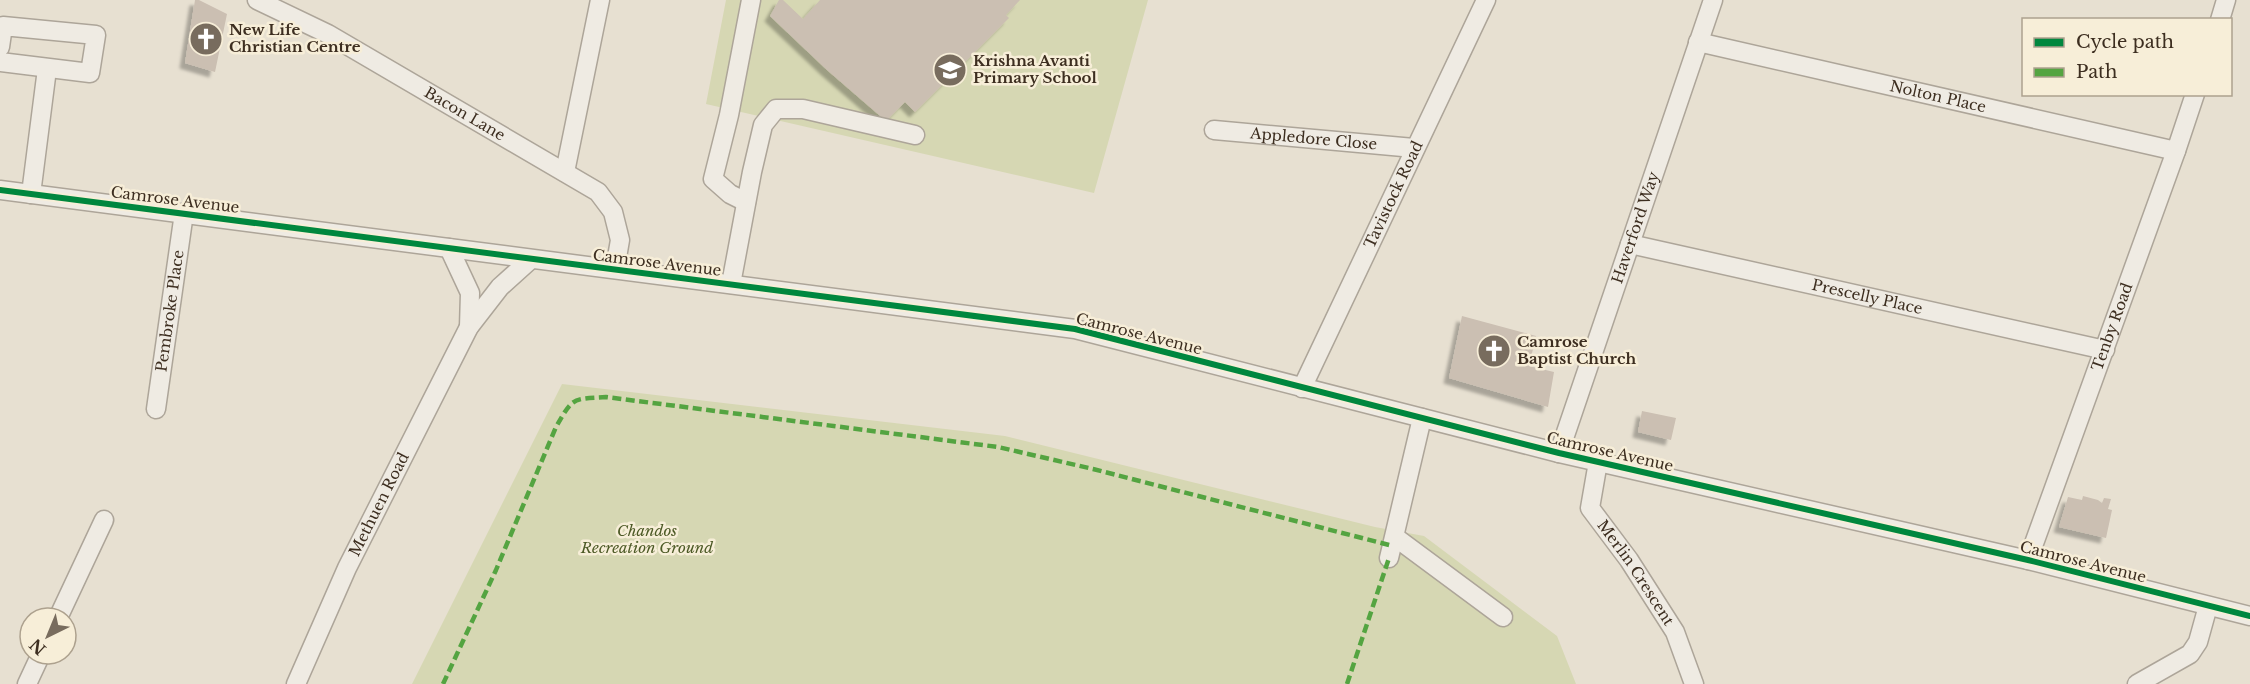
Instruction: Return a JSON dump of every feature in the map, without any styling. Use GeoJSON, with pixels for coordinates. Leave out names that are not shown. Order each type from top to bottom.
{"type":"FeatureCollection","features":[{"type":"Feature","properties":{"kind":"street","name":"Bacon Lane"},"geometry":{"type":"LineString","coordinates":[[257,0],[328,34],[598,192],[613,212],[620,240],[615,269]]}},
{"type":"Feature","properties":{"kind":"street"},"geometry":{"type":"LineString","coordinates":[[565,172],[600,0]]}},
{"type":"Feature","properties":{"kind":"street"},"geometry":{"type":"LineString","coordinates":[[746,201],[730,194],[713,179],[729,114],[751,0]]}},
{"type":"Feature","properties":{"kind":"street","name":"Tavistock Road"},"geometry":{"type":"LineString","coordinates":[[1302,388],[1486,0]]}},
{"type":"Feature","properties":{"kind":"street","name":"Haverford Way"},"geometry":{"type":"LineString","coordinates":[[1559,453],[1713,0]]}},
{"type":"Feature","properties":{"kind":"street"},"geometry":{"type":"LineString","coordinates":[[2221,18],[2226,0]]}},
{"type":"Feature","properties":{"kind":"street"},"geometry":{"type":"LineString","coordinates":[[0,47],[3,26],[96,36],[90,73],[0,62]]}},
{"type":"Feature","properties":{"kind":"street","name":"Nolton Place"},"geometry":{"type":"LineString","coordinates":[[1698,42],[2176,151]]}},
{"type":"Feature","properties":{"kind":"street"},"geometry":{"type":"LineString","coordinates":[[31,194],[47,69]]}},
{"type":"Feature","properties":{"kind":"street","name":"Tenby Road"},"geometry":{"type":"LineString","coordinates":[[2028,560],[2105,351],[2194,96]]}},
{"type":"Feature","properties":{"kind":"street"},"geometry":{"type":"LineString","coordinates":[[731,284],[763,125],[776,109],[803,109],[915,135]]}},
{"type":"Feature","properties":{"kind":"street","name":"Appledore Close"},"geometry":{"type":"LineString","coordinates":[[1214,130],[1414,148]]}},
{"type":"Feature","properties":{"kind":"street","name":"Camrose Avenue"},"geometry":{"type":"LineString","coordinates":[[0,190],[1075,329],[1559,453],[2028,560],[2250,616]]}},
{"type":"Feature","properties":{"kind":"street","name":"Pembroke Place"},"geometry":{"type":"LineString","coordinates":[[156,409],[184,213]]}},
{"type":"Feature","properties":{"kind":"street","name":"Prescelly Place"},"geometry":{"type":"LineString","coordinates":[[1630,244],[2105,351]]}},
{"type":"Feature","properties":{"kind":"street","name":"Methuen Road"},"geometry":{"type":"LineString","coordinates":[[449,248],[470,293],[469,327]]}},
{"type":"Feature","properties":{"kind":"street","name":"Methuen Road"},"geometry":{"type":"LineString","coordinates":[[296,684],[347,568],[469,327],[500,287],[530,260]]}},
{"type":"Feature","properties":{"kind":"street"},"geometry":{"type":"LineString","coordinates":[[1389,558],[1422,418]]}},
{"type":"Feature","properties":{"kind":"street","name":"Merlin Crescent"},"geometry":{"type":"LineString","coordinates":[[1598,462],[1590,508],[1629,560],[1675,632],[1694,684]]}},
{"type":"Feature","properties":{"kind":"street"},"geometry":{"type":"LineString","coordinates":[[64,606],[104,520]]}},
{"type":"Feature","properties":{"kind":"street"},"geometry":{"type":"LineString","coordinates":[[1395,537],[1503,617]]}},
{"type":"Feature","properties":{"kind":"street"},"geometry":{"type":"LineString","coordinates":[[2137,684],[2190,654],[2198,642],[2208,606]]}},
{"type":"Feature","properties":{"kind":"street"},"geometry":{"type":"LineString","coordinates":[[27,684],[35,666]]}},
{"type":"Feature","properties":{"kind":"green space","name":"Krishna Avanti Primary School"},"geometry":{"type":"Polygon","coordinates":[[[726,0],[1148,0],[1094,193],[706,104],[726,0]]]}},
{"type":"Feature","properties":{"kind":"green space","name":"Chandos Recreation Ground"},"geometry":{"type":"Polygon","coordinates":[[[562,384],[1005,436],[1375,527],[1424,536],[1557,636],[1576,684],[412,684],[562,384]]]}},
{"type":"Feature","properties":{"kind":"building","name":"New Life Christian Centre"},"geometry":{"type":"Polygon","coordinates":[[[195,0],[227,14],[215,72],[185,63],[195,0]]]}},
{"type":"Feature","properties":{"kind":"building"},"geometry":{"type":"Polygon","coordinates":[[[779,0],[783,0],[803,19],[820,0],[1020,0],[1006,15],[1009,18],[915,112],[905,102],[886,121],[770,16],[779,0]]]}},
{"type":"Feature","properties":{"kind":"building","name":"Camrose Baptist Church"},"geometry":{"type":"Polygon","coordinates":[[[1462,316],[1536,336],[1529,366],[1554,372],[1548,407],[1449,378],[1462,316]]]}},
{"type":"Feature","properties":{"kind":"building"},"geometry":{"type":"Polygon","coordinates":[[[1642,411],[1676,418],[1671,440],[1638,432],[1642,411]]]}},
{"type":"Feature","properties":{"kind":"building"},"geometry":{"type":"Polygon","coordinates":[[[2083,496],[2102,503],[2104,498],[2111,499],[2108,509],[2112,510],[2106,538],[2059,527],[2068,497],[2082,500],[2083,496]]]}},
{"type":"Feature","properties":{"kind":"marked path"},"geometry":{"type":"LineString","coordinates":[[443,684],[496,570],[556,427],[570,405],[586,398],[606,397],[998,447],[1393,546]]}},
{"type":"Feature","properties":{"kind":"marked path"},"geometry":{"type":"LineString","coordinates":[[1347,684],[1389,558]]}},
{"type":"Feature","properties":{"kind":"cycle path"},"geometry":{"type":"LineString","coordinates":[[0,190],[1075,329],[1559,453],[2028,560],[2250,616]]}},
{"type":"Feature","properties":{"kind":"place","name":"New Life Christian Centre"},"geometry":{"type":"Point","coordinates":[206,39]}},
{"type":"Feature","properties":{"kind":"place","name":"Krishna Avanti Primary School"},"geometry":{"type":"Point","coordinates":[950,70]}},
{"type":"Feature","properties":{"kind":"place","name":"Camrose Baptist Church"},"geometry":{"type":"Point","coordinates":[1494,351]}}]}
